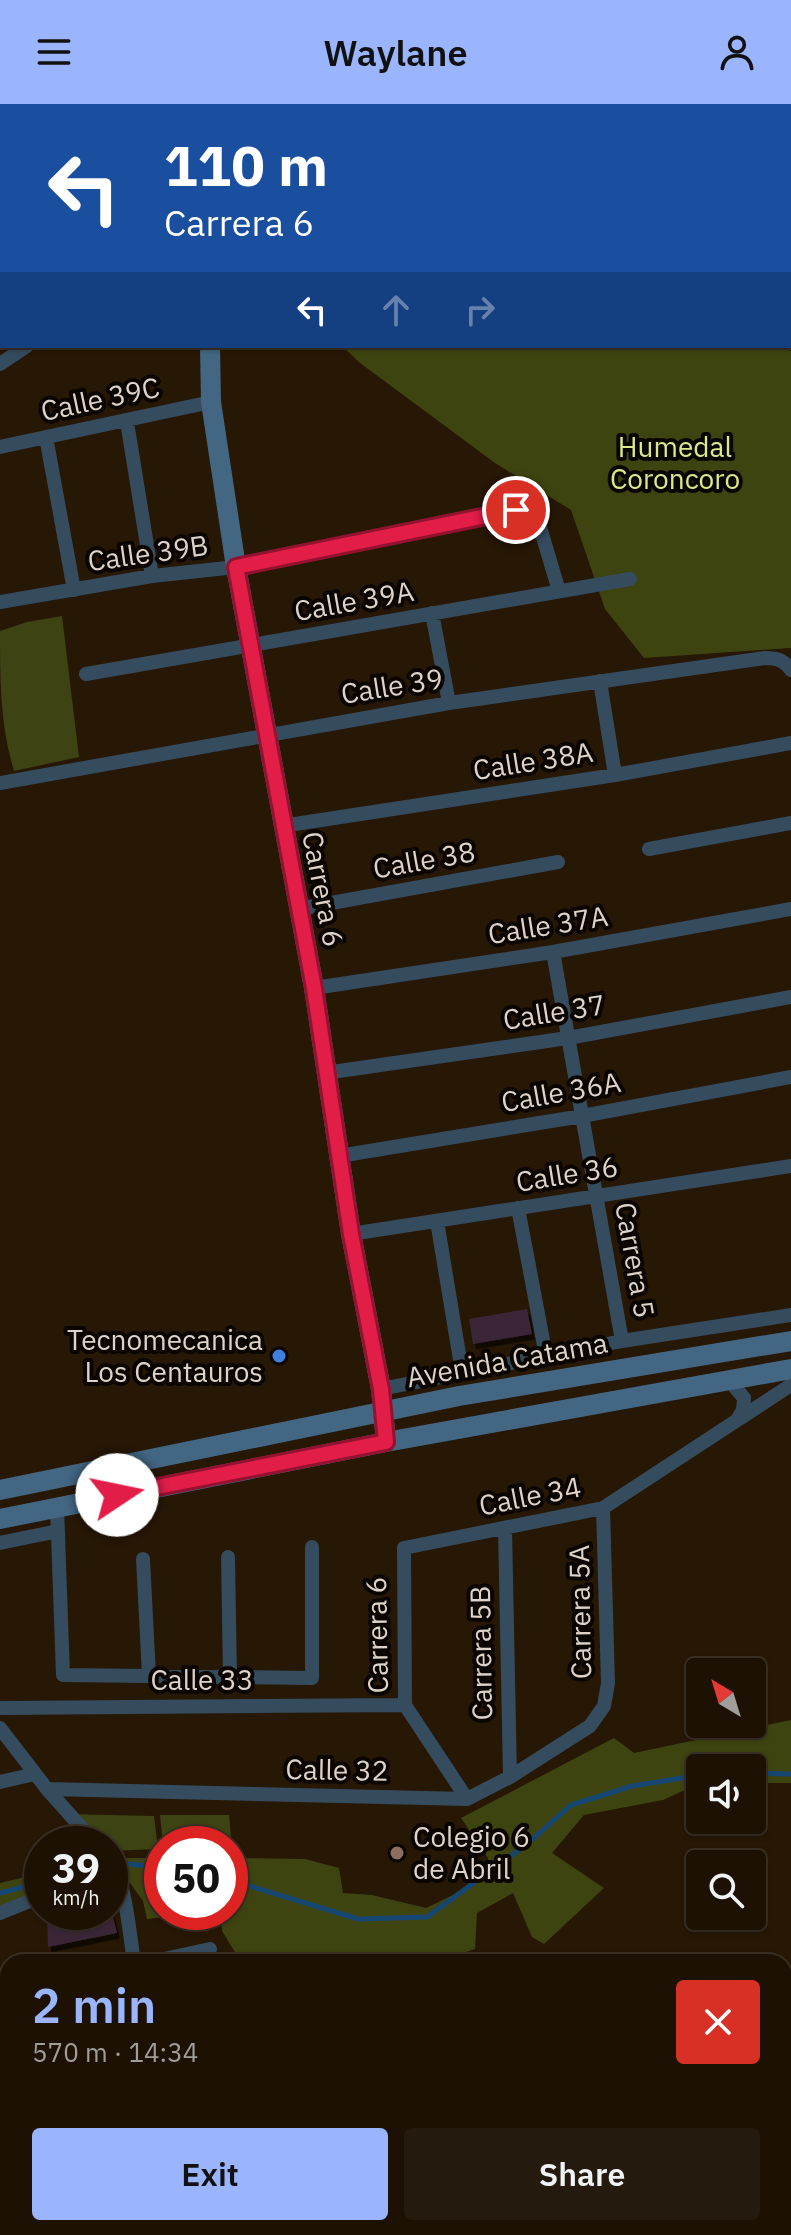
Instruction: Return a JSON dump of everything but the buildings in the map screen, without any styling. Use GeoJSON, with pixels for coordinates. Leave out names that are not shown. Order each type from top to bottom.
{"type":"FeatureCollection","features":[{"type":"Feature","properties":{"kind":"main road","name":"Carrera 6"},"geometry":{"type":"LineString","coordinates":[[210,348],[211,402],[236,567],[314,988],[351,1234],[381,1389],[386,1442]]}},
{"type":"Feature","properties":{"kind":"main road","name":"Avenida Catama"},"geometry":{"type":"LineString","coordinates":[[0,1490],[383,1411],[791,1341]]}},
{"type":"Feature","properties":{"kind":"main road","name":"Avenida Catama"},"geometry":{"type":"LineString","coordinates":[[0,1519],[386,1442],[791,1369]]}},
{"type":"Feature","properties":{"kind":"street"},"geometry":{"type":"LineString","coordinates":[[0,364],[24,348]]}},
{"type":"Feature","properties":{"kind":"street","name":"Calle 39C"},"geometry":{"type":"LineString","coordinates":[[0,447],[211,402]]}},
{"type":"Feature","properties":{"kind":"street"},"geometry":{"type":"LineString","coordinates":[[127,422],[152,576]]}},
{"type":"Feature","properties":{"kind":"street"},"geometry":{"type":"LineString","coordinates":[[46,437],[74,590]]}},
{"type":"Feature","properties":{"kind":"street","name":"Calle 39B"},"geometry":{"type":"LineString","coordinates":[[0,602],[152,576],[236,567],[516,510],[527,510],[537,517],[559,591]]}},
{"type":"Feature","properties":{"kind":"street","name":"Calle 39A"},"geometry":{"type":"LineString","coordinates":[[86,674],[630,579]]}},
{"type":"Feature","properties":{"kind":"street"},"geometry":{"type":"LineString","coordinates":[[432,613],[449,703]]}},
{"type":"Feature","properties":{"kind":"street","name":"Calle 39"},"geometry":{"type":"LineString","coordinates":[[0,783],[268,733],[600,681],[765,658],[777,658],[791,670]]}},
{"type":"Feature","properties":{"kind":"street"},"geometry":{"type":"LineString","coordinates":[[600,681],[615,775]]}},
{"type":"Feature","properties":{"kind":"street","name":"Calle 38A"},"geometry":{"type":"LineString","coordinates":[[282,826],[615,775],[791,743]]}},
{"type":"Feature","properties":{"kind":"street"},"geometry":{"type":"LineString","coordinates":[[649,849],[791,823]]}},
{"type":"Feature","properties":{"kind":"street","name":"Calle 38"},"geometry":{"type":"LineString","coordinates":[[298,909],[558,862]]}},
{"type":"Feature","properties":{"kind":"street","name":"Calle 37A"},"geometry":{"type":"LineString","coordinates":[[314,988],[553,952],[791,909]]}},
{"type":"Feature","properties":{"kind":"street","name":"Carrera 5"},"geometry":{"type":"LineString","coordinates":[[553,952],[622,1341]]}},
{"type":"Feature","properties":{"kind":"street","name":"Calle 37"},"geometry":{"type":"LineString","coordinates":[[325,1073],[568,1038],[791,997]]}},
{"type":"Feature","properties":{"kind":"street","name":"Calle 36A"},"geometry":{"type":"LineString","coordinates":[[339,1156],[582,1116],[791,1077]]}},
{"type":"Feature","properties":{"kind":"street","name":"Calle 36"},"geometry":{"type":"LineString","coordinates":[[351,1234],[791,1166]]}},
{"type":"Feature","properties":{"kind":"street"},"geometry":{"type":"LineString","coordinates":[[518,1208],[546,1356]]}},
{"type":"Feature","properties":{"kind":"street"},"geometry":{"type":"LineString","coordinates":[[437,1221],[462,1372]]}},
{"type":"Feature","properties":{"kind":"street","name":"Avenida Catama"},"geometry":{"type":"LineString","coordinates":[[381,1389],[622,1341],[791,1315]]}},
{"type":"Feature","properties":{"kind":"street"},"geometry":{"type":"LineString","coordinates":[[729,1380],[744,1398],[743,1410],[737,1420]]}},
{"type":"Feature","properties":{"kind":"street","name":"Calle 34"},"geometry":{"type":"LineString","coordinates":[[404,1548],[603,1508],[791,1385]]}},
{"type":"Feature","properties":{"kind":"street"},"geometry":{"type":"LineString","coordinates":[[57,1507],[63,1675],[312,1678],[312,1547]]}},
{"type":"Feature","properties":{"kind":"street","name":"Carrera 5A"},"geometry":{"type":"LineString","coordinates":[[600,1713],[607,1699],[608,1683],[603,1508]]}},
{"type":"Feature","properties":{"kind":"street","name":"Carrera 5B"},"geometry":{"type":"LineString","coordinates":[[505,1528],[510,1777]]}},
{"type":"Feature","properties":{"kind":"street"},"geometry":{"type":"LineString","coordinates":[[0,1543],[58,1531]]}},
{"type":"Feature","properties":{"kind":"street","name":"Carrera 6"},"geometry":{"type":"LineString","coordinates":[[404,1548],[405,1705],[467,1799]]}},
{"type":"Feature","properties":{"kind":"street"},"geometry":{"type":"LineString","coordinates":[[228,1557],[230,1677]]}},
{"type":"Feature","properties":{"kind":"street"},"geometry":{"type":"LineString","coordinates":[[143,1559],[149,1676]]}},
{"type":"Feature","properties":{"kind":"street","name":"Calle 33"},"geometry":{"type":"LineString","coordinates":[[0,1708],[405,1705]]}},
{"type":"Feature","properties":{"kind":"street","name":"Calle 32"},"geometry":{"type":"LineString","coordinates":[[47,1789],[467,1799],[510,1777],[590,1726],[600,1713]]}},
{"type":"Feature","properties":{"kind":"street"},"geometry":{"type":"LineString","coordinates":[[0,1728],[80,1826]]}},
{"type":"Feature","properties":{"kind":"street"},"geometry":{"type":"LineString","coordinates":[[0,1782],[35,1774]]}},
{"type":"Feature","properties":{"kind":"street"},"geometry":{"type":"LineString","coordinates":[[0,1913],[24,1903]]}},
{"type":"Feature","properties":{"kind":"street"},"geometry":{"type":"LineString","coordinates":[[127,1930],[132,1954]]}},
{"type":"Feature","properties":{"kind":"street"},"geometry":{"type":"LineString","coordinates":[[187,1954],[210,1949]]}},
{"type":"Feature","properties":{"kind":"green space","name":"Humedal Coroncoro"},"geometry":{"type":"Polygon","coordinates":[[[344,348],[785,348],[791,351],[791,648],[644,658],[605,609],[571,510],[495,463],[344,348]]]}},
{"type":"Feature","properties":{"kind":"green space"},"geometry":{"type":"Polygon","coordinates":[[[62,616],[79,757],[14,771],[3,719],[0,631],[62,616]]]}},
{"type":"Feature","properties":{"kind":"green space"},"geometry":{"type":"Polygon","coordinates":[[[791,1720],[791,1783],[766,1783],[766,1754],[686,1754],[686,1789],[663,1800],[584,1815],[552,1853],[604,1888],[544,1944],[532,1937],[513,1893],[477,1913],[475,1949],[460,1954],[236,1954],[222,1931],[248,1930],[248,1858],[305,1859],[339,1868],[343,1893],[372,1895],[426,1908],[488,1878],[488,1858],[461,1818],[614,1738],[634,1753],[705,1738],[766,1738],[766,1725],[791,1720]]]}},
{"type":"Feature","properties":{"kind":"green space"},"geometry":{"type":"Polygon","coordinates":[[[64,1814],[154,1816],[155,1826],[144,1826],[144,1850],[128,1850],[128,1826],[75,1826],[64,1814]]]}},
{"type":"Feature","properties":{"kind":"green space"},"geometry":{"type":"Polygon","coordinates":[[[160,1815],[229,1815],[230,1826],[161,1826],[160,1815]]]}},
{"type":"Feature","properties":{"kind":"green space"},"geometry":{"type":"Polygon","coordinates":[[[128,1858],[144,1858],[144,1906],[130,1883],[128,1858]]]}},
{"type":"Feature","properties":{"kind":"green space"},"geometry":{"type":"Polygon","coordinates":[[[24,1877],[24,1908],[0,1915],[0,1883],[24,1877]]]}},
{"type":"Feature","properties":{"kind":"waterway"},"geometry":{"type":"LineString","coordinates":[[766,1773],[791,1774]]}},
{"type":"Feature","properties":{"kind":"waterway"},"geometry":{"type":"LineString","coordinates":[[248,1885],[358,1919],[427,1917],[527,1844],[571,1805],[632,1786],[686,1777]]}},
{"type":"Feature","properties":{"kind":"waterway"},"geometry":{"type":"LineString","coordinates":[[128,1864],[144,1865]]}},
{"type":"Feature","properties":{"kind":"waterway"},"geometry":{"type":"LineString","coordinates":[[0,1893],[24,1887]]}},
{"type":"Feature","properties":{"kind":"place","name":"Tecnomecanica Los Centauros"},"geometry":{"type":"Point","coordinates":[279,1356]}},
{"type":"Feature","properties":{"kind":"place","name":"Colegio 6 de Abril"},"geometry":{"type":"Point","coordinates":[397,1853]}},
{"type":"Feature","properties":{"kind":"route"},"geometry":{"type":"LineString","coordinates":[[117,1495],[386,1442],[381,1389],[351,1234],[314,988],[236,567],[516,510]]}}]}
